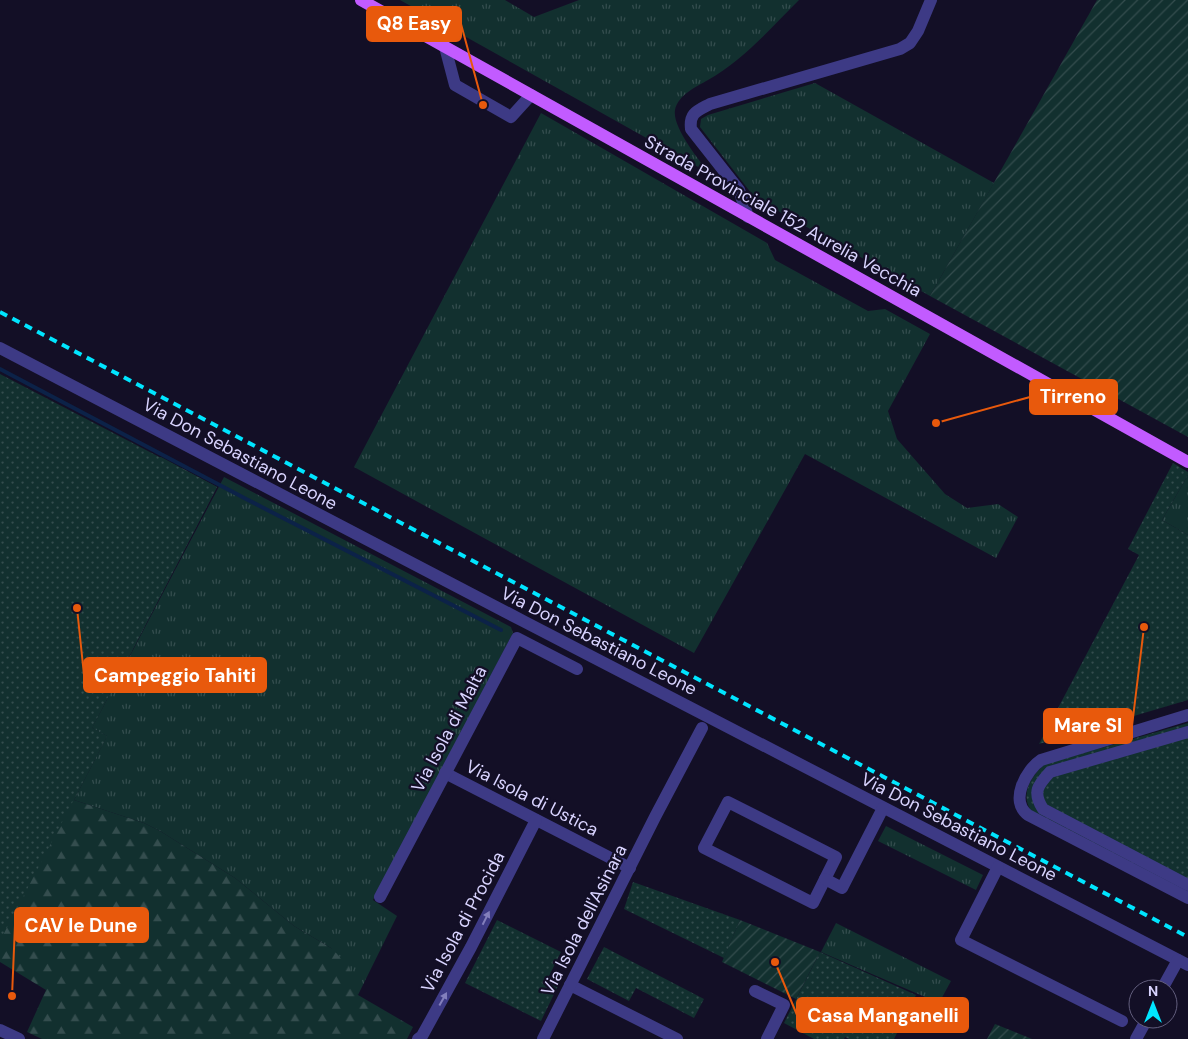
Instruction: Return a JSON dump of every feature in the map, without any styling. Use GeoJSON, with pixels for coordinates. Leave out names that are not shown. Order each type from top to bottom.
{"type":"FeatureCollection","features":[{"type":"Feature","properties":{"kind":"main road","name":"Strada Provinciale 152 Aurelia Vecchia"},"geometry":{"type":"LineString","coordinates":[[361,0],[1188,462]]}},
{"type":"Feature","properties":{"kind":"street"},"geometry":{"type":"LineString","coordinates":[[748,217],[739,190],[691,129],[690,120],[694,113],[710,104],[900,49],[910,43],[918,31],[931,0]]}},
{"type":"Feature","properties":{"kind":"street"},"geometry":{"type":"LineString","coordinates":[[445,47],[456,85],[503,112],[511,116],[531,95]]}},
{"type":"Feature","properties":{"kind":"street","name":"Via Don Sebastiano Leone"},"geometry":{"type":"LineString","coordinates":[[2,350],[1183,963]]}},
{"type":"Feature","properties":{"kind":"street","name":"Via Isola di Malta"},"geometry":{"type":"LineString","coordinates":[[380,898],[517,638],[577,669]]}},
{"type":"Feature","properties":{"kind":"street"},"geometry":{"type":"LineString","coordinates":[[1188,715],[1042,760],[1034,766],[1021,790],[1019,798],[1021,809],[1028,815],[1188,898]]}},
{"type":"Feature","properties":{"kind":"street","name":"Via Isola dell'Asinara"},"geometry":{"type":"LineString","coordinates":[[543,1039],[656,814],[702,728]]}},
{"type":"Feature","properties":{"kind":"street"},"geometry":{"type":"LineString","coordinates":[[1188,732],[1050,772],[1038,788],[1036,794],[1043,808],[1188,885]]}},
{"type":"Feature","properties":{"kind":"street","name":"Via Isola di Ustica"},"geometry":{"type":"LineString","coordinates":[[445,774],[630,868]]}},
{"type":"Feature","properties":{"kind":"street"},"geometry":{"type":"LineString","coordinates":[[728,802],[836,857],[825,880],[813,902],[704,848],[728,802]]}},
{"type":"Feature","properties":{"kind":"street"},"geometry":{"type":"LineString","coordinates":[[825,880],[842,888],[883,808]]}},
{"type":"Feature","properties":{"kind":"street","name":"Via Isola di Procida"},"geometry":{"type":"LineString","coordinates":[[422,1038],[536,820]]}},
{"type":"Feature","properties":{"kind":"street"},"geometry":{"type":"LineString","coordinates":[[998,867],[961,940],[1122,1021]]}},
{"type":"Feature","properties":{"kind":"street"},"geometry":{"type":"LineString","coordinates":[[1170,979],[1183,963]]}},
{"type":"Feature","properties":{"kind":"street"},"geometry":{"type":"LineString","coordinates":[[570,985],[677,1039]]}},
{"type":"Feature","properties":{"kind":"street"},"geometry":{"type":"LineString","coordinates":[[755,991],[784,1006],[767,1039]]}},
{"type":"Feature","properties":{"kind":"street"},"geometry":{"type":"LineString","coordinates":[[0,1030],[20,1039]]}},
{"type":"Feature","properties":{"kind":"green space"},"geometry":{"type":"Polygon","coordinates":[[[400,0],[505,0],[534,17],[579,0],[799,0],[745,53],[721,72],[688,92],[677,105],[675,117],[682,134],[709,173],[400,0]]]}},
{"type":"Feature","properties":{"kind":"green space"},"geometry":{"type":"Polygon","coordinates":[[[1097,0],[1188,0],[1188,437],[930,296],[1097,0]]]}},
{"type":"Feature","properties":{"kind":"green space"},"geometry":{"type":"Polygon","coordinates":[[[815,83],[994,183],[930,296],[755,198],[700,127],[701,119],[708,115],[815,83]]]}},
{"type":"Feature","properties":{"kind":"green space"},"geometry":{"type":"Polygon","coordinates":[[[541,113],[767,243],[775,260],[868,311],[885,309],[930,334],[888,411],[897,439],[945,494],[967,508],[998,504],[1018,517],[996,558],[805,454],[694,653],[354,467],[541,113]]]}},
{"type":"Feature","properties":{"kind":"green space"},"geometry":{"type":"Polygon","coordinates":[[[0,374],[217,487],[92,728],[107,736],[0,941],[0,374]]]}},
{"type":"Feature","properties":{"kind":"green space"},"geometry":{"type":"Polygon","coordinates":[[[161,457],[217,487],[92,728],[107,736],[74,800],[144,823],[235,878],[294,926],[331,948],[349,966],[358,995],[413,1027],[407,1039],[42,1039],[27,1032],[46,990],[0,962],[0,463],[161,457]]]}},
{"type":"Feature","properties":{"kind":"green space"},"geometry":{"type":"Polygon","coordinates":[[[1173,463],[1188,472],[1188,475],[1162,520],[1188,535],[1188,700],[1039,744],[1139,555],[1128,549],[1173,463]]]}},
{"type":"Feature","properties":{"kind":"green space"},"geometry":{"type":"Polygon","coordinates":[[[1188,475],[1188,535],[1162,520],[1188,475]]]}},
{"type":"Feature","properties":{"kind":"green space"},"geometry":{"type":"Polygon","coordinates":[[[224,477],[511,627],[513,633],[373,900],[397,916],[358,995],[331,948],[294,926],[235,878],[144,823],[74,800],[107,736],[92,728],[224,477]]]}},
{"type":"Feature","properties":{"kind":"green space"},"geometry":{"type":"Polygon","coordinates":[[[1188,723],[1188,894],[1032,812],[1028,806],[1028,786],[1035,774],[1045,764],[1188,723]]]}},
{"type":"Feature","properties":{"kind":"green space"},"geometry":{"type":"Polygon","coordinates":[[[886,826],[983,875],[976,890],[878,841],[886,826]]]}},
{"type":"Feature","properties":{"kind":"green space"},"geometry":{"type":"Polygon","coordinates":[[[633,882],[740,920],[724,958],[624,909],[633,882]]]}},
{"type":"Feature","properties":{"kind":"green space"},"geometry":{"type":"Polygon","coordinates":[[[497,920],[561,952],[547,980],[558,986],[541,1021],[465,983],[497,920]]]}},
{"type":"Feature","properties":{"kind":"green space"},"geometry":{"type":"Polygon","coordinates":[[[740,920],[820,952],[796,999],[722,962],[740,920]]]}},
{"type":"Feature","properties":{"kind":"green space"},"geometry":{"type":"Polygon","coordinates":[[[836,923],[951,981],[939,1003],[821,952],[836,923]]]}},
{"type":"Feature","properties":{"kind":"green space"},"geometry":{"type":"Polygon","coordinates":[[[604,947],[704,999],[694,1018],[636,988],[629,1001],[587,979],[604,947]]]}},
{"type":"Feature","properties":{"kind":"green space"},"geometry":{"type":"Polygon","coordinates":[[[820,952],[916,995],[894,1039],[849,1039],[845,1037],[844,1039],[814,1039],[784,1023],[820,952]]]}},
{"type":"Feature","properties":{"kind":"green space"},"geometry":{"type":"Polygon","coordinates":[[[995,1024],[1032,1039],[987,1039],[995,1024]]]}},
{"type":"Feature","properties":{"kind":"waterway"},"geometry":{"type":"LineString","coordinates":[[0,369],[248,500],[501,630]]}},
{"type":"Feature","properties":{"kind":"railway"},"geometry":{"type":"LineString","coordinates":[[0,312],[1188,937]]}},
{"type":"Feature","properties":{"kind":"place","name":"Q8 Easy"},"geometry":{"type":"Point","coordinates":[483,105]}},
{"type":"Feature","properties":{"kind":"place","name":"Tirreno"},"geometry":{"type":"Point","coordinates":[936,423]}},
{"type":"Feature","properties":{"kind":"place","name":"Campeggio Tahiti"},"geometry":{"type":"Point","coordinates":[77,608]}},
{"type":"Feature","properties":{"kind":"place","name":"Mare SI"},"geometry":{"type":"Point","coordinates":[1144,627]}},
{"type":"Feature","properties":{"kind":"place","name":"Casa Manganelli"},"geometry":{"type":"Point","coordinates":[775,962]}},
{"type":"Feature","properties":{"kind":"place","name":"CAV le Dune"},"geometry":{"type":"Point","coordinates":[12,996]}}]}
